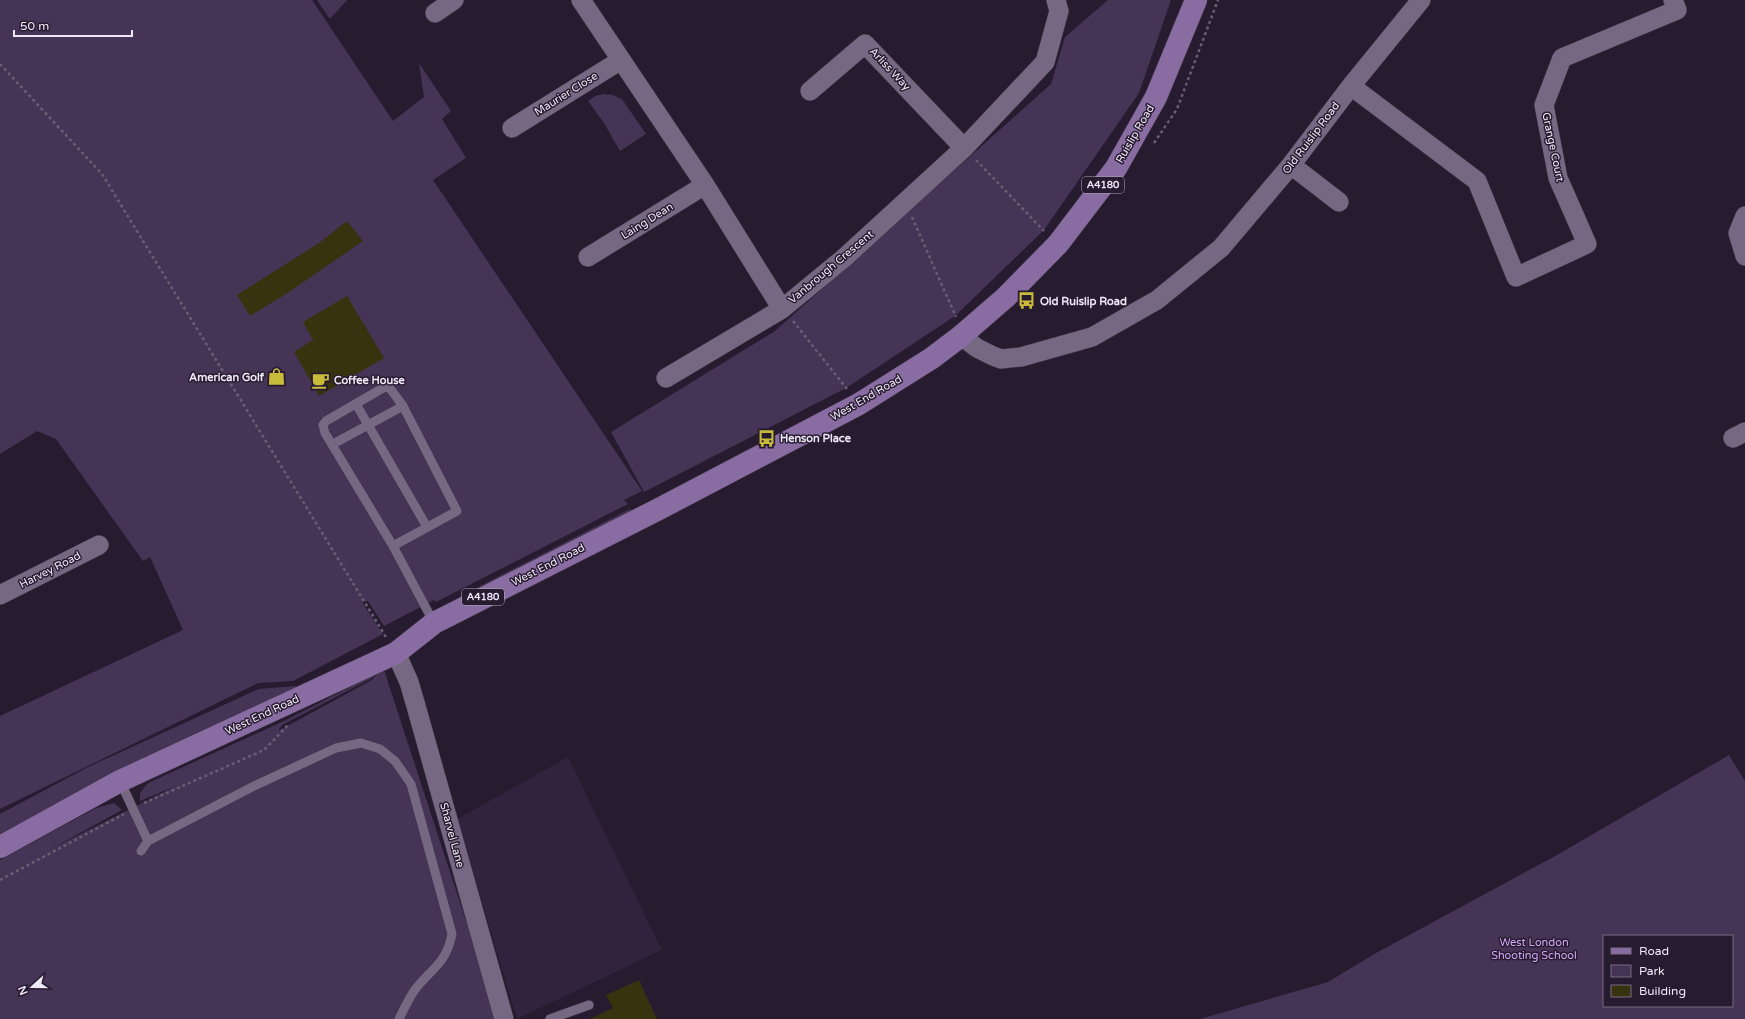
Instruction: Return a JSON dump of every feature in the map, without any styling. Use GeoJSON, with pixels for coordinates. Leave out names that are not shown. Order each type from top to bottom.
{"type":"FeatureCollection","features":[{"type":"Feature","properties":{"kind":"main road","name":"Ruislip Road"},"geometry":{"type":"LineString","coordinates":[[956,329],[1006,297],[1058,244],[1116,168],[1156,97],[1196,0]]}},
{"type":"Feature","properties":{"kind":"main road","name":"West End Road"},"geometry":{"type":"LineString","coordinates":[[0,846],[120,781],[396,653],[434,623],[657,510],[859,404],[932,358],[956,329]]}},
{"type":"Feature","properties":{"kind":"street"},"geometry":{"type":"LineString","coordinates":[[435,13],[454,0]]}},
{"type":"Feature","properties":{"kind":"street","name":"Vanbrough Crescent"},"geometry":{"type":"LineString","coordinates":[[581,0],[705,185],[782,309],[844,258],[964,148],[1045,62],[1059,11],[1056,0]]}},
{"type":"Feature","properties":{"kind":"street","name":"Old Ruislip Road"},"geometry":{"type":"LineString","coordinates":[[956,329],[977,348],[993,356],[1011,359],[1092,337],[1157,300],[1221,248],[1291,166],[1351,86],[1420,0]]}},
{"type":"Feature","properties":{"kind":"street","name":"Grange Court"},"geometry":{"type":"LineString","coordinates":[[1351,86],[1477,181],[1516,277],[1587,244],[1558,178],[1544,105],[1562,58],[1677,10],[1673,0]]}},
{"type":"Feature","properties":{"kind":"street","name":"Arliss Way"},"geometry":{"type":"LineString","coordinates":[[810,91],[865,44],[964,148]]}},
{"type":"Feature","properties":{"kind":"street","name":"Maurier Close"},"geometry":{"type":"LineString","coordinates":[[512,128],[621,60]]}},
{"type":"Feature","properties":{"kind":"street"},"geometry":{"type":"LineString","coordinates":[[1291,166],[1339,202]]}},
{"type":"Feature","properties":{"kind":"street","name":"Laing Dean"},"geometry":{"type":"LineString","coordinates":[[588,257],[705,185]]}},
{"type":"Feature","properties":{"kind":"street"},"geometry":{"type":"LineString","coordinates":[[1745,216],[1738,233],[1745,256]]}},
{"type":"Feature","properties":{"kind":"street"},"geometry":{"type":"LineString","coordinates":[[666,378],[782,309]]}},
{"type":"Feature","properties":{"kind":"street","name":"Harvey Road"},"geometry":{"type":"LineString","coordinates":[[0,595],[99,546]]}},
{"type":"Feature","properties":{"kind":"street","name":"Sharvel Lane"},"geometry":{"type":"LineString","coordinates":[[396,653],[412,694],[504,1019]]}},
{"type":"Feature","properties":{"kind":"lane"},"geometry":{"type":"LineString","coordinates":[[393,546],[457,511],[403,406],[389,387],[326,421],[323,425],[393,546],[434,623]]}},
{"type":"Feature","properties":{"kind":"lane"},"geometry":{"type":"LineString","coordinates":[[356,404],[427,527]]}},
{"type":"Feature","properties":{"kind":"lane"},"geometry":{"type":"LineString","coordinates":[[333,444],[403,406]]}},
{"type":"Feature","properties":{"kind":"lane"},"geometry":{"type":"LineString","coordinates":[[141,851],[148,841],[252,787],[336,748],[361,743],[380,749],[395,761],[411,784],[452,934],[449,949],[438,967],[415,990],[399,1019]]}},
{"type":"Feature","properties":{"kind":"lane"},"geometry":{"type":"LineString","coordinates":[[120,781],[148,841]]}},
{"type":"Feature","properties":{"kind":"lane"},"geometry":{"type":"LineString","coordinates":[[550,1019],[589,1005]]}},
{"type":"Feature","properties":{"kind":"path"},"geometry":{"type":"LineString","coordinates":[[0,64],[102,174],[396,653]]}},
{"type":"Feature","properties":{"kind":"path"},"geometry":{"type":"LineString","coordinates":[[964,148],[1045,232]]}},
{"type":"Feature","properties":{"kind":"path"},"geometry":{"type":"LineString","coordinates":[[905,202],[956,318],[956,329]]}},
{"type":"Feature","properties":{"kind":"path"},"geometry":{"type":"LineString","coordinates":[[782,309],[849,391]]}},
{"type":"Feature","properties":{"kind":"path"},"geometry":{"type":"LineString","coordinates":[[144,803],[264,750],[289,724],[295,720]]}},
{"type":"Feature","properties":{"kind":"path"},"geometry":{"type":"LineString","coordinates":[[0,880],[119,816]]}},
{"type":"Feature","properties":{"kind":"shaded area"},"geometry":{"type":"Polygon","coordinates":[[[568,757],[662,950],[517,1019],[457,819],[568,757]]]}},
{"type":"Feature","properties":{"kind":"green space"},"geometry":{"type":"Polygon","coordinates":[[[0,0],[312,0],[393,121],[424,97],[419,63],[451,111],[442,119],[466,158],[433,180],[642,491],[624,500],[628,504],[436,602],[434,600],[384,626],[368,601],[362,602],[383,634],[293,681],[258,683],[0,809],[0,716],[183,630],[150,557],[143,561],[56,439],[37,431],[0,454],[0,0]]]}},
{"type":"Feature","properties":{"kind":"green space"},"geometry":{"type":"Polygon","coordinates":[[[317,0],[347,0],[330,19],[317,0]]]}},
{"type":"Feature","properties":{"kind":"green space"},"geometry":{"type":"Polygon","coordinates":[[[1108,0],[1171,0],[1139,93],[1044,230],[955,316],[846,388],[644,492],[611,432],[775,331],[1051,84],[1065,37],[1108,0]]]}},
{"type":"Feature","properties":{"kind":"green space"},"geometry":{"type":"Polygon","coordinates":[[[604,94],[613,95],[622,99],[646,134],[620,151],[604,123],[588,101],[595,96],[604,94]]]}},
{"type":"Feature","properties":{"kind":"green space"},"geometry":{"type":"Polygon","coordinates":[[[630,509],[633,515],[482,592],[480,586],[630,509]]]}},
{"type":"Feature","properties":{"kind":"green space"},"geometry":{"type":"Polygon","coordinates":[[[383,667],[498,1019],[0,1019],[0,860],[96,808],[114,803],[122,810],[49,850],[176,786],[140,801],[140,793],[148,783],[284,721],[376,674],[372,678],[282,725],[278,731],[372,680],[383,667]]]}},
{"type":"Feature","properties":{"kind":"green space"},"geometry":{"type":"Polygon","coordinates":[[[296,686],[297,689],[0,834],[0,814],[88,767],[259,689],[296,686]]]}},
{"type":"Feature","properties":{"kind":"green space","name":"West London Shooting School"},"geometry":{"type":"Polygon","coordinates":[[[1729,755],[1745,781],[1745,1019],[1200,1019],[1328,982],[1376,953],[1557,855],[1729,755]]]}},
{"type":"Feature","properties":{"kind":"building"},"geometry":{"type":"Polygon","coordinates":[[[347,221],[363,241],[286,294],[250,316],[237,295],[319,243],[347,221]]]}},
{"type":"Feature","properties":{"kind":"building"},"geometry":{"type":"Polygon","coordinates":[[[347,296],[384,358],[319,396],[294,352],[313,340],[303,322],[347,296]]]}},
{"type":"Feature","properties":{"kind":"building"},"geometry":{"type":"Polygon","coordinates":[[[639,980],[657,1019],[590,1019],[613,1008],[606,995],[639,980]]]}},
{"type":"Feature","properties":{"kind":"place","name":"Old Ruislip Road"},"geometry":{"type":"Point","coordinates":[1027,301]}},
{"type":"Feature","properties":{"kind":"place","name":"American Golf"},"geometry":{"type":"Point","coordinates":[277,377]}},
{"type":"Feature","properties":{"kind":"place","name":"Coffee House"},"geometry":{"type":"Point","coordinates":[321,380]}},
{"type":"Feature","properties":{"kind":"place","name":"Henson Place"},"geometry":{"type":"Point","coordinates":[767,438]}}]}
